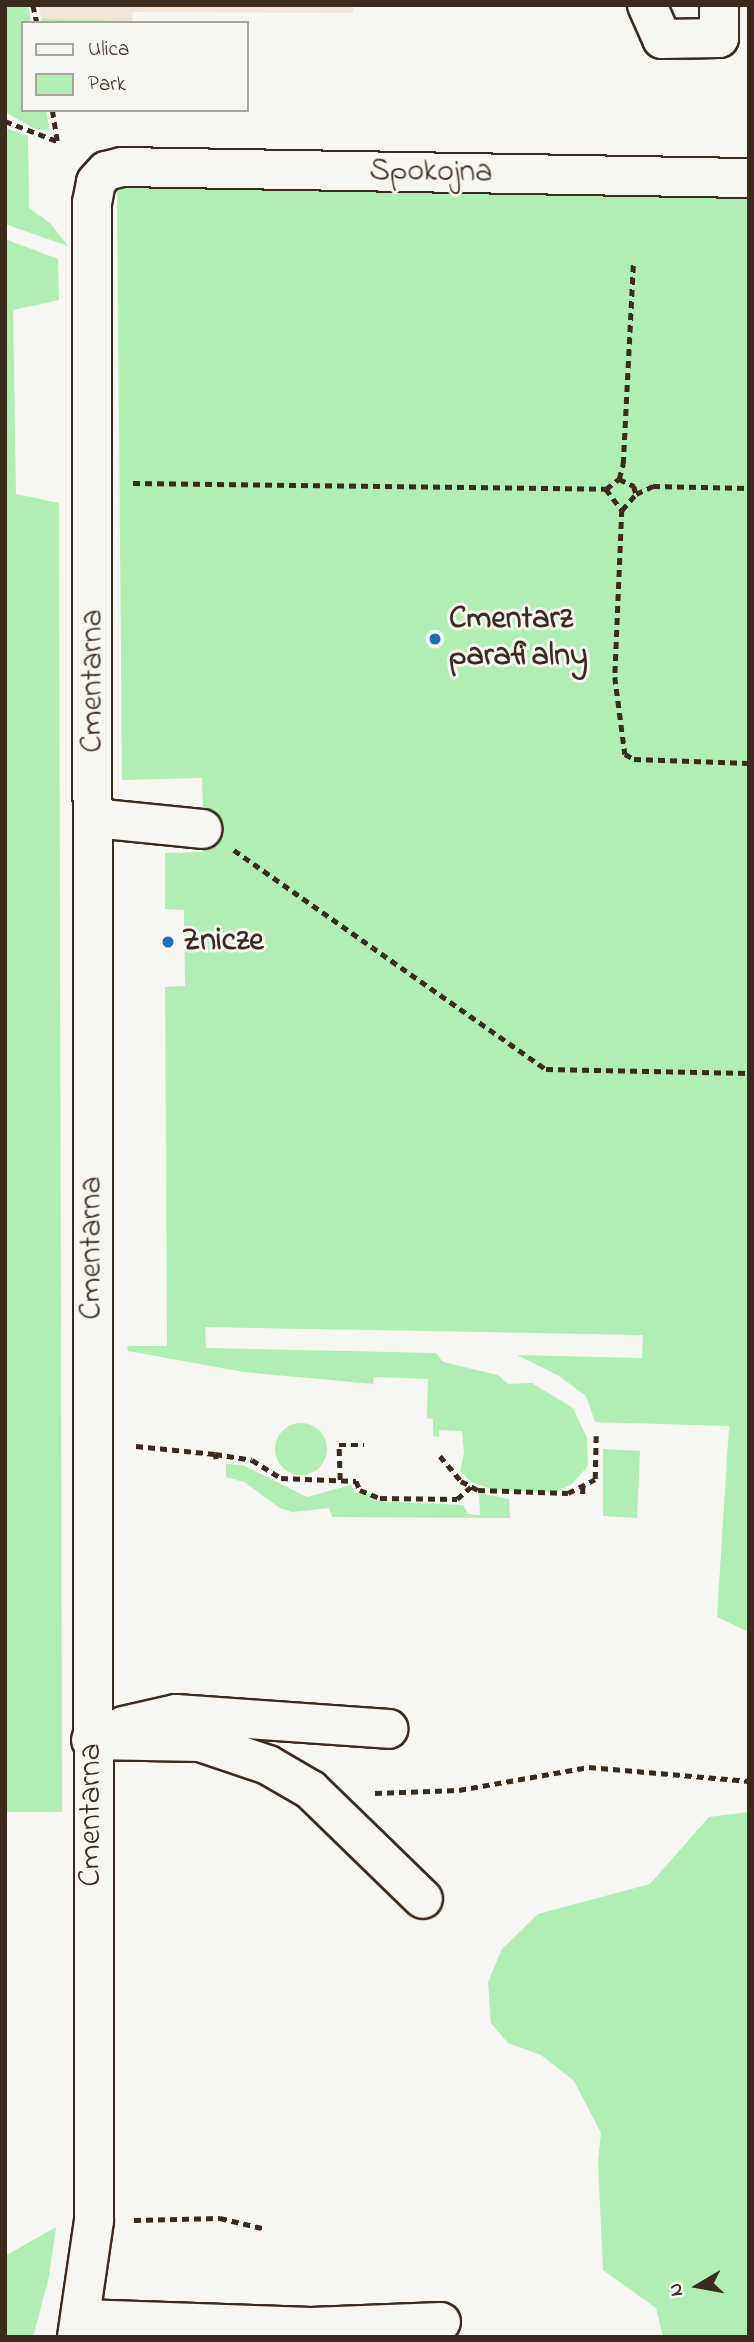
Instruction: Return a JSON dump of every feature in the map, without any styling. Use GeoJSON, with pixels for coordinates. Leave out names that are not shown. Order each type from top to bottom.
{"type":"FeatureCollection","features":[{"type":"Feature","properties":{"kind":"street"},"geometry":{"type":"LineString","coordinates":[[647,5],[653,27],[662,38],[719,38],[719,5]]}},
{"type":"Feature","properties":{"kind":"street","name":"Spokojna"},"geometry":{"type":"LineString","coordinates":[[114,168],[749,178]]}},
{"type":"Feature","properties":{"kind":"street","name":"Cmentarna"},"geometry":{"type":"LineString","coordinates":[[79,2328],[94,2221],[91,1740],[94,818],[92,203],[99,176],[114,168]]}},
{"type":"Feature","properties":{"kind":"street"},"geometry":{"type":"LineString","coordinates":[[94,818],[202,830]]}},
{"type":"Feature","properties":{"kind":"street"},"geometry":{"type":"LineString","coordinates":[[91,1740],[115,1728],[176,1714],[388,1729]]}},
{"type":"Feature","properties":{"kind":"street"},"geometry":{"type":"LineString","coordinates":[[91,1740],[200,1742],[268,1765],[311,1790],[424,1899]]}},
{"type":"Feature","properties":{"kind":"street"},"geometry":{"type":"LineString","coordinates":[[79,2328],[275,2327],[441,2322]]}},
{"type":"Feature","properties":{"kind":"street"},"geometry":{"type":"LineString","coordinates":[[275,2327],[329,2337]]}},
{"type":"Feature","properties":{"kind":"path"},"geometry":{"type":"LineString","coordinates":[[5,121],[57,141],[52,112]]}},
{"type":"Feature","properties":{"kind":"path"},"geometry":{"type":"LineString","coordinates":[[120,484],[606,489],[619,479],[633,264]]}},
{"type":"Feature","properties":{"kind":"path"},"geometry":{"type":"LineString","coordinates":[[619,479],[630,482],[636,494]]}},
{"type":"Feature","properties":{"kind":"path"},"geometry":{"type":"LineString","coordinates":[[749,488],[653,486],[636,494],[622,510],[615,677],[625,754],[634,760],[749,763]]}},
{"type":"Feature","properties":{"kind":"path"},"geometry":{"type":"LineString","coordinates":[[606,489],[622,510]]}},
{"type":"Feature","properties":{"kind":"path"},"geometry":{"type":"LineString","coordinates":[[202,830],[547,1069],[749,1073]]}},
{"type":"Feature","properties":{"kind":"path"},"geometry":{"type":"LineString","coordinates":[[440,1456],[471,1487],[537,1495],[583,1487],[595,1479],[596,1436]]}},
{"type":"Feature","properties":{"kind":"path"},"geometry":{"type":"LineString","coordinates":[[340,1480],[339,1445],[364,1444]]}},
{"type":"Feature","properties":{"kind":"path"},"geometry":{"type":"LineString","coordinates":[[127,1446],[252,1460],[281,1478],[356,1481],[360,1490],[380,1498],[457,1499],[471,1487]]}},
{"type":"Feature","properties":{"kind":"path"},"geometry":{"type":"LineString","coordinates":[[583,1487],[583,1496]]}},
{"type":"Feature","properties":{"kind":"path"},"geometry":{"type":"LineString","coordinates":[[311,1790],[418,1794],[589,1767],[749,1781]]}},
{"type":"Feature","properties":{"kind":"path"},"geometry":{"type":"LineString","coordinates":[[94,2221],[220,2218],[266,2229]]}},
{"type":"Feature","properties":{"kind":"shaded area"},"geometry":{"type":"Polygon","coordinates":[[[39,5],[353,5],[353,13],[133,12],[132,21],[42,21],[39,5]]]}},
{"type":"Feature","properties":{"kind":"green space"},"geometry":{"type":"Polygon","coordinates":[[[5,5],[28,5],[31,21],[21,21],[21,112],[46,112],[50,131],[35,129],[5,112],[5,5]]]}},
{"type":"Feature","properties":{"kind":"green space"},"geometry":{"type":"Polygon","coordinates":[[[41,19],[132,21],[42,21],[41,19]]]}},
{"type":"Feature","properties":{"kind":"green space"},"geometry":{"type":"Polygon","coordinates":[[[5,128],[28,136],[29,208],[50,223],[68,246],[5,224],[5,128]]]}},
{"type":"Feature","properties":{"kind":"green space","name":"Cmentarz parafialny"},"geometry":{"type":"Polygon","coordinates":[[[117,188],[749,194],[749,1632],[717,1617],[729,1426],[595,1422],[586,1396],[559,1376],[517,1355],[642,1358],[643,1335],[205,1327],[206,1348],[436,1353],[443,1362],[498,1375],[508,1384],[532,1383],[573,1408],[587,1438],[588,1466],[572,1484],[556,1492],[495,1490],[471,1482],[460,1471],[464,1453],[462,1431],[439,1430],[439,1437],[433,1436],[433,1419],[427,1418],[428,1379],[374,1377],[373,1384],[244,1372],[128,1351],[127,1346],[167,1346],[165,987],[185,986],[184,910],[165,909],[165,853],[203,852],[203,810],[202,778],[122,780],[117,188]]]}},
{"type":"Feature","properties":{"kind":"green space"},"geometry":{"type":"Polygon","coordinates":[[[5,239],[58,259],[59,300],[13,310],[16,494],[59,503],[62,1812],[5,1812],[5,239]]]}},
{"type":"Feature","properties":{"kind":"green space"},"geometry":{"type":"Polygon","coordinates":[[[301,1423],[311,1425],[319,1431],[325,1439],[325,1459],[319,1467],[311,1473],[301,1475],[291,1473],[283,1467],[277,1459],[275,1449],[277,1439],[283,1431],[291,1425],[301,1423]]]}},
{"type":"Feature","properties":{"kind":"green space"},"geometry":{"type":"Polygon","coordinates":[[[603,1449],[640,1451],[637,1518],[603,1516],[603,1449]]]}},
{"type":"Feature","properties":{"kind":"green space"},"geometry":{"type":"Polygon","coordinates":[[[226,1464],[243,1465],[307,1497],[351,1485],[355,1493],[371,1494],[376,1501],[463,1505],[468,1514],[480,1515],[479,1493],[509,1499],[510,1518],[332,1517],[329,1508],[292,1512],[280,1508],[244,1482],[226,1477],[226,1464]]]}},
{"type":"Feature","properties":{"kind":"green space"},"geometry":{"type":"Polygon","coordinates":[[[749,1812],[749,2337],[663,2337],[656,2308],[603,2270],[598,2161],[601,2133],[574,2081],[541,2055],[508,2043],[491,2023],[488,1982],[502,1949],[538,1914],[650,1884],[709,1817],[749,1812]]]}},
{"type":"Feature","properties":{"kind":"green space"},"geometry":{"type":"Polygon","coordinates":[[[56,2227],[49,2276],[33,2337],[5,2337],[5,2256],[56,2227]]]}},
{"type":"Feature","properties":{"kind":"place","name":"Cmentarz parafialny"},"geometry":{"type":"Point","coordinates":[435,639]}},
{"type":"Feature","properties":{"kind":"place","name":"Znicze"},"geometry":{"type":"Point","coordinates":[168,942]}}]}
